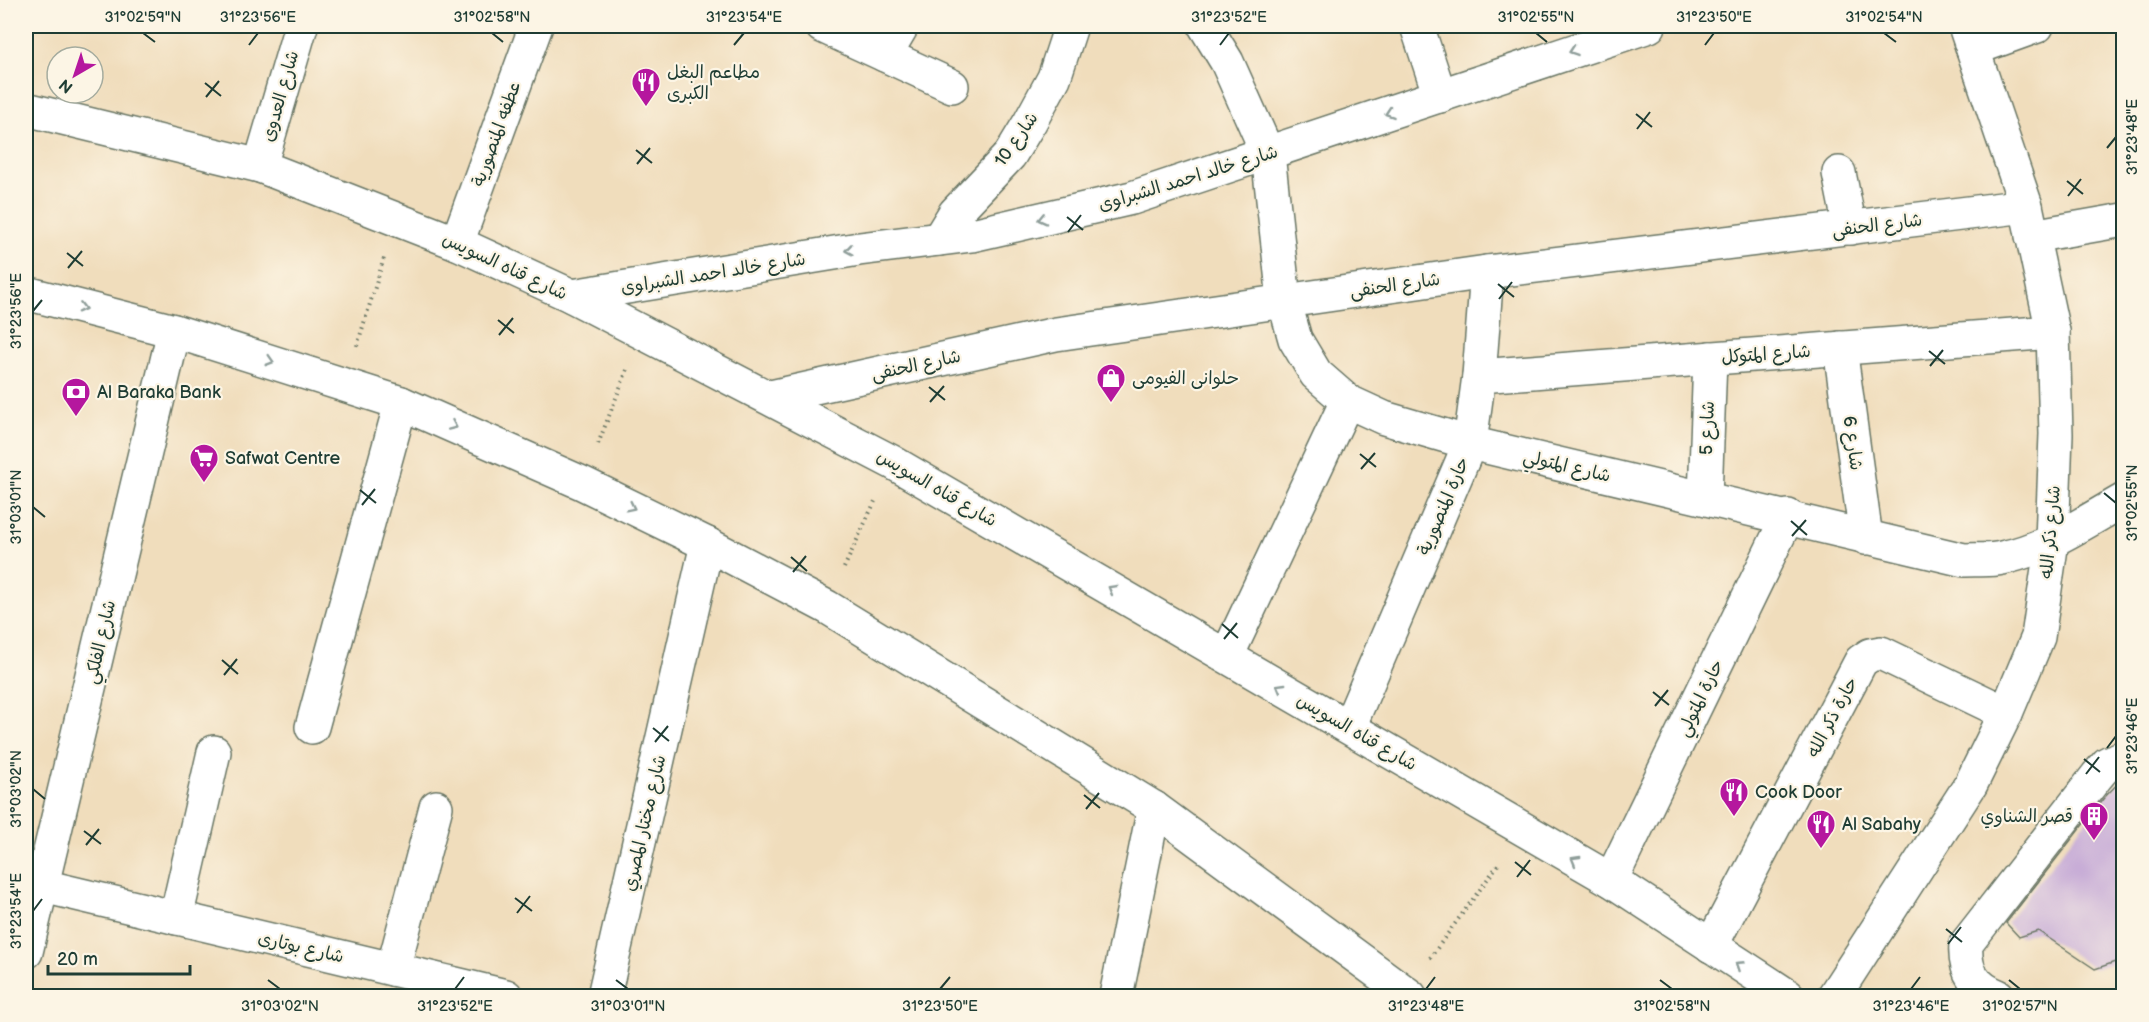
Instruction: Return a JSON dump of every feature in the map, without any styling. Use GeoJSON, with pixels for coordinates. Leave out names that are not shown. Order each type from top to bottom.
{"type":"FeatureCollection","features":[{"type":"Feature","properties":{"kind":"street","name":"شارع العدوى"},"geometry":{"type":"LineString","coordinates":[[260,166],[301,26]]}},
{"type":"Feature","properties":{"kind":"street","name":"عطفه المنصورية"},"geometry":{"type":"LineString","coordinates":[[457,243],[536,26]]}},
{"type":"Feature","properties":{"kind":"street"},"geometry":{"type":"LineString","coordinates":[[822,26],[952,86]]}},
{"type":"Feature","properties":{"kind":"street"},"geometry":{"type":"LineString","coordinates":[[885,55],[903,26]]}},
{"type":"Feature","properties":{"kind":"street","name":"شارع 10"},"geometry":{"type":"LineString","coordinates":[[939,239],[955,213],[1010,155],[1054,78],[1071,26]]}},
{"type":"Feature","properties":{"kind":"street","name":"شارع المتولي"},"geometry":{"type":"LineString","coordinates":[[1205,26],[1227,62],[1268,154],[1284,300],[1295,339],[1316,374],[1347,401],[1384,418],[1470,443],[1788,516],[1866,538],[1964,560],[2000,559],[2052,541],[2124,500]]}},
{"type":"Feature","properties":{"kind":"street"},"geometry":{"type":"LineString","coordinates":[[1417,26],[1440,96]]}},
{"type":"Feature","properties":{"kind":"street","name":"شارع خالد احمد الشبراوى"},"geometry":{"type":"LineString","coordinates":[[572,296],[859,249],[972,235],[1132,198],[1649,26]]}},
{"type":"Feature","properties":{"kind":"street"},"geometry":{"type":"LineString","coordinates":[[1969,37],[2037,26]]}},
{"type":"Feature","properties":{"kind":"street","name":"شارع ذكر الله"},"geometry":{"type":"LineString","coordinates":[[1834,996],[1971,784],[2006,713],[2038,637],[2052,541],[2056,434],[2053,332],[2029,221],[1969,37]]}},
{"type":"Feature","properties":{"kind":"street","name":"شارع قناه السويس"},"geometry":{"type":"LineString","coordinates":[[26,109],[260,166],[457,243],[572,296],[892,462],[1611,880],[1788,996]]}},
{"type":"Feature","properties":{"kind":"street"},"geometry":{"type":"LineString","coordinates":[[1839,173],[1850,228]]}},
{"type":"Feature","properties":{"kind":"street","name":"شارع الحنفى"},"geometry":{"type":"LineString","coordinates":[[770,397],[1056,334],[1487,272],[1850,228],[2124,220]]}},
{"type":"Feature","properties":{"kind":"street","name":"حارة المنصورية"},"geometry":{"type":"LineString","coordinates":[[1349,727],[1470,443],[1479,376],[1487,272]]}},
{"type":"Feature","properties":{"kind":"street"},"geometry":{"type":"LineString","coordinates":[[26,293],[174,331],[401,403],[582,483],[707,544],[827,607],[1154,808],[1408,994]]}},
{"type":"Feature","properties":{"kind":"street","name":"شارع الفلكي"},"geometry":{"type":"LineString","coordinates":[[26,952],[33,884],[174,331]]}},
{"type":"Feature","properties":{"kind":"street","name":"شارع المتوكل"},"geometry":{"type":"LineString","coordinates":[[1479,376],[2053,332]]}},
{"type":"Feature","properties":{"kind":"street","name":"شارع 6"},"geometry":{"type":"LineString","coordinates":[[1840,348],[1866,538]]}},
{"type":"Feature","properties":{"kind":"street","name":"شارع 5"},"geometry":{"type":"LineString","coordinates":[[1705,498],[1710,358]]}},
{"type":"Feature","properties":{"kind":"street"},"geometry":{"type":"LineString","coordinates":[[1227,656],[1347,401]]}},
{"type":"Feature","properties":{"kind":"street"},"geometry":{"type":"LineString","coordinates":[[312,727],[401,403]]}},
{"type":"Feature","properties":{"kind":"street","name":"حارة المتولي"},"geometry":{"type":"LineString","coordinates":[[1611,880],[1788,516]]}},
{"type":"Feature","properties":{"kind":"street","name":"شارع مختار المصري"},"geometry":{"type":"LineString","coordinates":[[604,996],[707,544]]}},
{"type":"Feature","properties":{"kind":"street","name":"حارة ذكر الله"},"geometry":{"type":"LineString","coordinates":[[1711,946],[1861,662],[1870,655],[1881,653],[2006,713]]}},
{"type":"Feature","properties":{"kind":"street"},"geometry":{"type":"LineString","coordinates":[[176,918],[214,752]]}},
{"type":"Feature","properties":{"kind":"street"},"geometry":{"type":"LineString","coordinates":[[1998,996],[1982,989],[1971,977],[1965,961],[1966,944],[2097,776],[2108,763],[2124,757]]}},
{"type":"Feature","properties":{"kind":"street"},"geometry":{"type":"LineString","coordinates":[[393,969],[436,807]]}},
{"type":"Feature","properties":{"kind":"street"},"geometry":{"type":"LineString","coordinates":[[1116,996],[1154,808]]}},
{"type":"Feature","properties":{"kind":"street","name":"شارع بوتارى"},"geometry":{"type":"LineString","coordinates":[[33,884],[506,996]]}},
{"type":"Feature","properties":{"kind":"path"},"geometry":{"type":"LineString","coordinates":[[345,384],[396,218]]}},
{"type":"Feature","properties":{"kind":"path"},"geometry":{"type":"LineString","coordinates":[[582,483],[642,333]]}},
{"type":"Feature","properties":{"kind":"path"},"geometry":{"type":"LineString","coordinates":[[827,607],[892,462]]}},
{"type":"Feature","properties":{"kind":"path"},"geometry":{"type":"LineString","coordinates":[[1408,994],[1523,829]]}},
{"type":"Feature","properties":{"kind":"building","name":"قصر الشناوي"},"geometry":{"type":"Polygon","coordinates":[[[2124,777],[2124,959],[2095,969],[2038,931],[2019,937],[2006,923],[2103,799],[2124,777]]]}},
{"type":"Feature","properties":{"kind":"place","name":"مطاعم البغل الكبرى"},"geometry":{"type":"Point","coordinates":[646,108]}},
{"type":"Feature","properties":{"kind":"place","name":"حلوانى الفيومى"},"geometry":{"type":"Point","coordinates":[1111,404]}},
{"type":"Feature","properties":{"kind":"place","name":"Al Baraka Bank"},"geometry":{"type":"Point","coordinates":[76,418]}},
{"type":"Feature","properties":{"kind":"place","name":"Safwat Centre"},"geometry":{"type":"Point","coordinates":[204,484]}},
{"type":"Feature","properties":{"kind":"place","name":"Cook Door"},"geometry":{"type":"Point","coordinates":[1734,818]}},
{"type":"Feature","properties":{"kind":"place","name":"قصر الشناوي"},"geometry":{"type":"Point","coordinates":[2094,842]}},
{"type":"Feature","properties":{"kind":"place","name":"Al Sabahy"},"geometry":{"type":"Point","coordinates":[1821,850]}}]}
